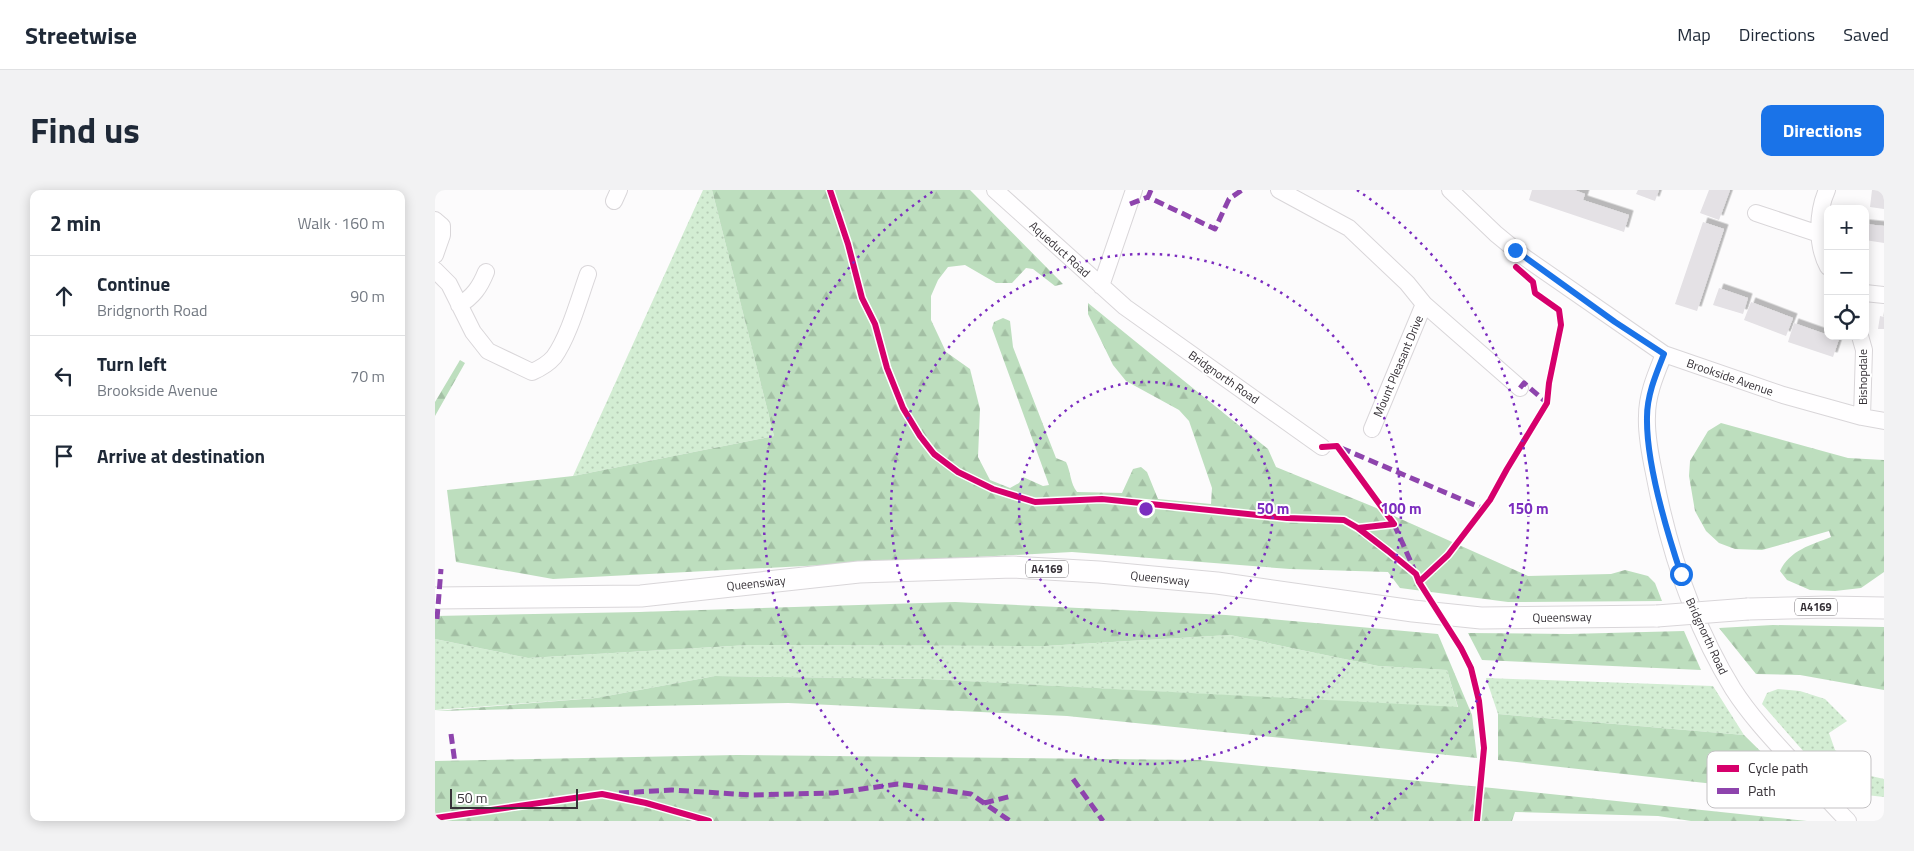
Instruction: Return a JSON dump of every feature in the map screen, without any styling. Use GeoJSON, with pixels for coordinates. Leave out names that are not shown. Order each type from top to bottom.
{"type":"FeatureCollection","features":[{"type":"Feature","properties":{"kind":"main road","name":"Queensway"},"geometry":{"type":"LineString","coordinates":[[435,598],[641,596],[859,572],[1013,567],[1099,572],[1217,583],[1413,611],[1481,618],[1657,616],[1828,607],[1884,608]]}},
{"type":"Feature","properties":{"kind":"street","name":"Aqueduct Road"},"geometry":{"type":"LineString","coordinates":[[995,190],[1125,307]]}},
{"type":"Feature","properties":{"kind":"street"},"geometry":{"type":"LineString","coordinates":[[1101,286],[1134,190]]}},
{"type":"Feature","properties":{"kind":"street","name":"Mount Pleasant Drive"},"geometry":{"type":"LineString","coordinates":[[1279,190],[1349,228],[1407,283],[1424,304],[1520,388]]}},
{"type":"Feature","properties":{"kind":"street","name":"Brookside Avenue"},"geometry":{"type":"LineString","coordinates":[[1450,190],[1496,234],[1524,257],[1664,354],[1783,395],[1862,417],[1884,421]]}},
{"type":"Feature","properties":{"kind":"street"},"geometry":{"type":"LineString","coordinates":[[1824,257],[1819,234],[1819,219],[1827,190]]}},
{"type":"Feature","properties":{"kind":"street"},"geometry":{"type":"LineString","coordinates":[[1755,213],[1819,234]]}},
{"type":"Feature","properties":{"kind":"street"},"geometry":{"type":"LineString","coordinates":[[435,220],[442,226],[442,235],[435,255]]}},
{"type":"Feature","properties":{"kind":"street"},"geometry":{"type":"LineString","coordinates":[[435,270],[449,284],[473,332],[488,351],[532,372],[545,366],[554,357],[563,340],[588,274]]}},
{"type":"Feature","properties":{"kind":"street"},"geometry":{"type":"LineString","coordinates":[[459,305],[469,300],[477,291],[486,272]]}},
{"type":"Feature","properties":{"kind":"street"},"geometry":{"type":"LineString","coordinates":[[1869,293],[1884,295]]}},
{"type":"Feature","properties":{"kind":"street","name":"Mount Pleasant Drive"},"geometry":{"type":"LineString","coordinates":[[1371,429],[1424,304]]}},
{"type":"Feature","properties":{"kind":"street","name":"Bridgnorth Road"},"geometry":{"type":"LineString","coordinates":[[1125,307],[1323,447]]}},
{"type":"Feature","properties":{"kind":"street","name":"Bishopdale"},"geometry":{"type":"LineString","coordinates":[[1861,340],[1864,350],[1862,417]]}},
{"type":"Feature","properties":{"kind":"street","name":"Bridgnorth Road"},"geometry":{"type":"LineString","coordinates":[[1664,354],[1651,387],[1647,417],[1657,490],[1674,554],[1691,604],[1727,680],[1761,726],[1784,751]]}},
{"type":"Feature","properties":{"kind":"street","name":"Bridgnorth Road"},"geometry":{"type":"LineString","coordinates":[[1836,808],[1848,821]]}},
{"type":"Feature","properties":{"kind":"green space"},"geometry":{"type":"Polygon","coordinates":[[[703,190],[712,190],[774,436],[573,476],[703,190]]]}},
{"type":"Feature","properties":{"kind":"green space"},"geometry":{"type":"Polygon","coordinates":[[[712,190],[970,190],[1063,284],[1055,286],[1033,269],[1026,268],[1012,283],[996,283],[965,265],[948,267],[938,280],[931,296],[931,320],[946,352],[970,369],[980,409],[978,457],[990,480],[1010,488],[1019,483],[1023,477],[1043,486],[1049,485],[992,328],[994,322],[1003,318],[1010,321],[1013,347],[1056,458],[1066,462],[1077,492],[1122,493],[1133,469],[1141,467],[1147,472],[1158,499],[1211,504],[1212,488],[1189,421],[1179,410],[1126,381],[1113,365],[1088,314],[1088,303],[1268,449],[1276,467],[1374,507],[1528,576],[1611,574],[1625,570],[1648,576],[1655,583],[1662,601],[1508,602],[1400,588],[1388,572],[1290,569],[1072,552],[553,579],[456,562],[447,490],[573,476],[774,436],[712,190]]]}},
{"type":"Feature","properties":{"kind":"green space"},"geometry":{"type":"Polygon","coordinates":[[[460,360],[465,363],[435,416],[435,402],[460,360]]]}},
{"type":"Feature","properties":{"kind":"green space"},"geometry":{"type":"Polygon","coordinates":[[[1721,423],[1848,458],[1884,460],[1884,572],[1861,588],[1835,591],[1810,590],[1787,580],[1780,571],[1789,558],[1802,549],[1831,537],[1829,531],[1762,550],[1735,549],[1719,543],[1706,531],[1695,511],[1689,476],[1690,461],[1708,431],[1721,423]]]}},
{"type":"Feature","properties":{"kind":"green space"},"geometry":{"type":"Polygon","coordinates":[[[955,602],[1226,615],[1438,634],[1472,715],[1477,758],[1067,716],[788,703],[435,711],[596,698],[715,676],[928,679],[1458,707],[1447,670],[1378,666],[1230,635],[1045,646],[749,645],[528,658],[435,639],[435,616],[955,602]]]}},
{"type":"Feature","properties":{"kind":"green space"},"geometry":{"type":"Polygon","coordinates":[[[1773,625],[1884,627],[1884,690],[1800,675],[1756,674],[1719,628],[1773,625]]]}},
{"type":"Feature","properties":{"kind":"green space"},"geometry":{"type":"Polygon","coordinates":[[[1684,631],[1701,670],[1482,660],[1468,633],[1569,634],[1684,631]]]}},
{"type":"Feature","properties":{"kind":"green space"},"geometry":{"type":"Polygon","coordinates":[[[1230,635],[1378,666],[1447,670],[1458,708],[928,679],[715,676],[596,698],[435,710],[435,639],[528,658],[749,645],[1045,646],[1230,635]]]}},
{"type":"Feature","properties":{"kind":"green space"},"geometry":{"type":"Polygon","coordinates":[[[1486,678],[1713,686],[1744,735],[1498,714],[1486,678]]]}},
{"type":"Feature","properties":{"kind":"green space"},"geometry":{"type":"Polygon","coordinates":[[[1778,689],[1800,691],[1825,699],[1847,721],[1829,733],[1836,751],[1803,751],[1762,704],[1767,693],[1778,689]]]}},
{"type":"Feature","properties":{"kind":"green space"},"geometry":{"type":"Polygon","coordinates":[[[1498,714],[1744,735],[1760,751],[1707,751],[1707,783],[1498,760],[1498,714]]]}},
{"type":"Feature","properties":{"kind":"green space"},"geometry":{"type":"Polygon","coordinates":[[[737,755],[1200,760],[1807,821],[1691,821],[1658,816],[1515,812],[1512,821],[435,821],[435,761],[737,755]]]}},
{"type":"Feature","properties":{"kind":"green space"},"geometry":{"type":"Polygon","coordinates":[[[1871,776],[1884,779],[1884,797],[1871,796],[1871,776]]]}},
{"type":"Feature","properties":{"kind":"building"},"geometry":{"type":"Polygon","coordinates":[[[1532,190],[1574,190],[1585,194],[1583,200],[1629,215],[1624,232],[1529,200],[1532,190]]]}},
{"type":"Feature","properties":{"kind":"building"},"geometry":{"type":"Polygon","coordinates":[[[1638,190],[1659,190],[1655,201],[1636,194],[1638,190]]]}},
{"type":"Feature","properties":{"kind":"building"},"geometry":{"type":"Polygon","coordinates":[[[1709,190],[1730,190],[1719,220],[1700,213],[1709,190]]]}},
{"type":"Feature","properties":{"kind":"building"},"geometry":{"type":"Polygon","coordinates":[[[1872,190],[1884,190],[1884,209],[1870,207],[1872,190]]]}},
{"type":"Feature","properties":{"kind":"building"},"geometry":{"type":"Polygon","coordinates":[[[1703,222],[1724,229],[1697,311],[1675,304],[1703,222]]]}},
{"type":"Feature","properties":{"kind":"building"},"geometry":{"type":"Polygon","coordinates":[[[1869,224],[1884,226],[1884,243],[1869,241],[1869,224]]]}},
{"type":"Feature","properties":{"kind":"building"},"geometry":{"type":"Polygon","coordinates":[[[1719,288],[1748,298],[1743,314],[1713,305],[1719,288]]]}},
{"type":"Feature","properties":{"kind":"building"},"geometry":{"type":"Polygon","coordinates":[[[1751,302],[1793,318],[1786,336],[1744,320],[1751,302]]]}},
{"type":"Feature","properties":{"kind":"building"},"geometry":{"type":"Polygon","coordinates":[[[1880,316],[1884,317],[1884,329],[1878,329],[1880,316]]]}},
{"type":"Feature","properties":{"kind":"building"},"geometry":{"type":"Polygon","coordinates":[[[1794,323],[1824,334],[1824,340],[1839,340],[1833,357],[1788,342],[1794,323]]]}},
{"type":"Feature","properties":{"kind":"marked path"},"geometry":{"type":"LineString","coordinates":[[1151,190],[1148,197],[1215,229],[1229,199],[1242,190]]}},
{"type":"Feature","properties":{"kind":"marked path"},"geometry":{"type":"LineString","coordinates":[[1130,204],[1148,197]]}},
{"type":"Feature","properties":{"kind":"marked path"},"geometry":{"type":"LineString","coordinates":[[1520,388],[1524,383],[1547,403]]}},
{"type":"Feature","properties":{"kind":"marked path"},"geometry":{"type":"LineString","coordinates":[[1341,448],[1484,509]]}},
{"type":"Feature","properties":{"kind":"marked path"},"geometry":{"type":"LineString","coordinates":[[1394,524],[1414,569]]}},
{"type":"Feature","properties":{"kind":"marked path"},"geometry":{"type":"LineString","coordinates":[[437,619],[441,569]]}},
{"type":"Feature","properties":{"kind":"marked path"},"geometry":{"type":"LineString","coordinates":[[451,734],[455,763]]}},
{"type":"Feature","properties":{"kind":"marked path"},"geometry":{"type":"LineString","coordinates":[[1073,779],[1103,821]]}},
{"type":"Feature","properties":{"kind":"marked path"},"geometry":{"type":"LineString","coordinates":[[619,793],[672,790],[751,795],[833,793],[898,784],[971,794],[1010,821]]}},
{"type":"Feature","properties":{"kind":"marked path"},"geometry":{"type":"LineString","coordinates":[[984,803],[1012,796]]}},
{"type":"Feature","properties":{"kind":"cycle path"},"geometry":{"type":"LineString","coordinates":[[830,190],[848,244],[862,298],[875,324],[887,368],[903,408],[920,436],[934,454],[958,472],[993,489],[1035,502],[1102,499],[1287,518],[1344,520],[1358,528],[1416,574],[1471,668],[1479,701],[1484,748],[1477,821]]}},
{"type":"Feature","properties":{"kind":"cycle path"},"geometry":{"type":"LineString","coordinates":[[1419,582],[1448,555],[1490,500],[1547,403],[1549,383],[1561,325],[1559,310],[1535,293],[1533,282],[1516,267]]}},
{"type":"Feature","properties":{"kind":"cycle path"},"geometry":{"type":"LineString","coordinates":[[1322,447],[1337,446],[1394,524],[1358,528]]}},
{"type":"Feature","properties":{"kind":"cycle path"},"geometry":{"type":"LineString","coordinates":[[435,818],[602,794],[646,803],[709,821]]}},
{"type":"Feature","properties":{"kind":"route"},"geometry":{"type":"LineString","coordinates":[[1515,250],[1615,322],[1664,354],[1651,387],[1647,417],[1650,452],[1657,490],[1681,574]]}}]}
